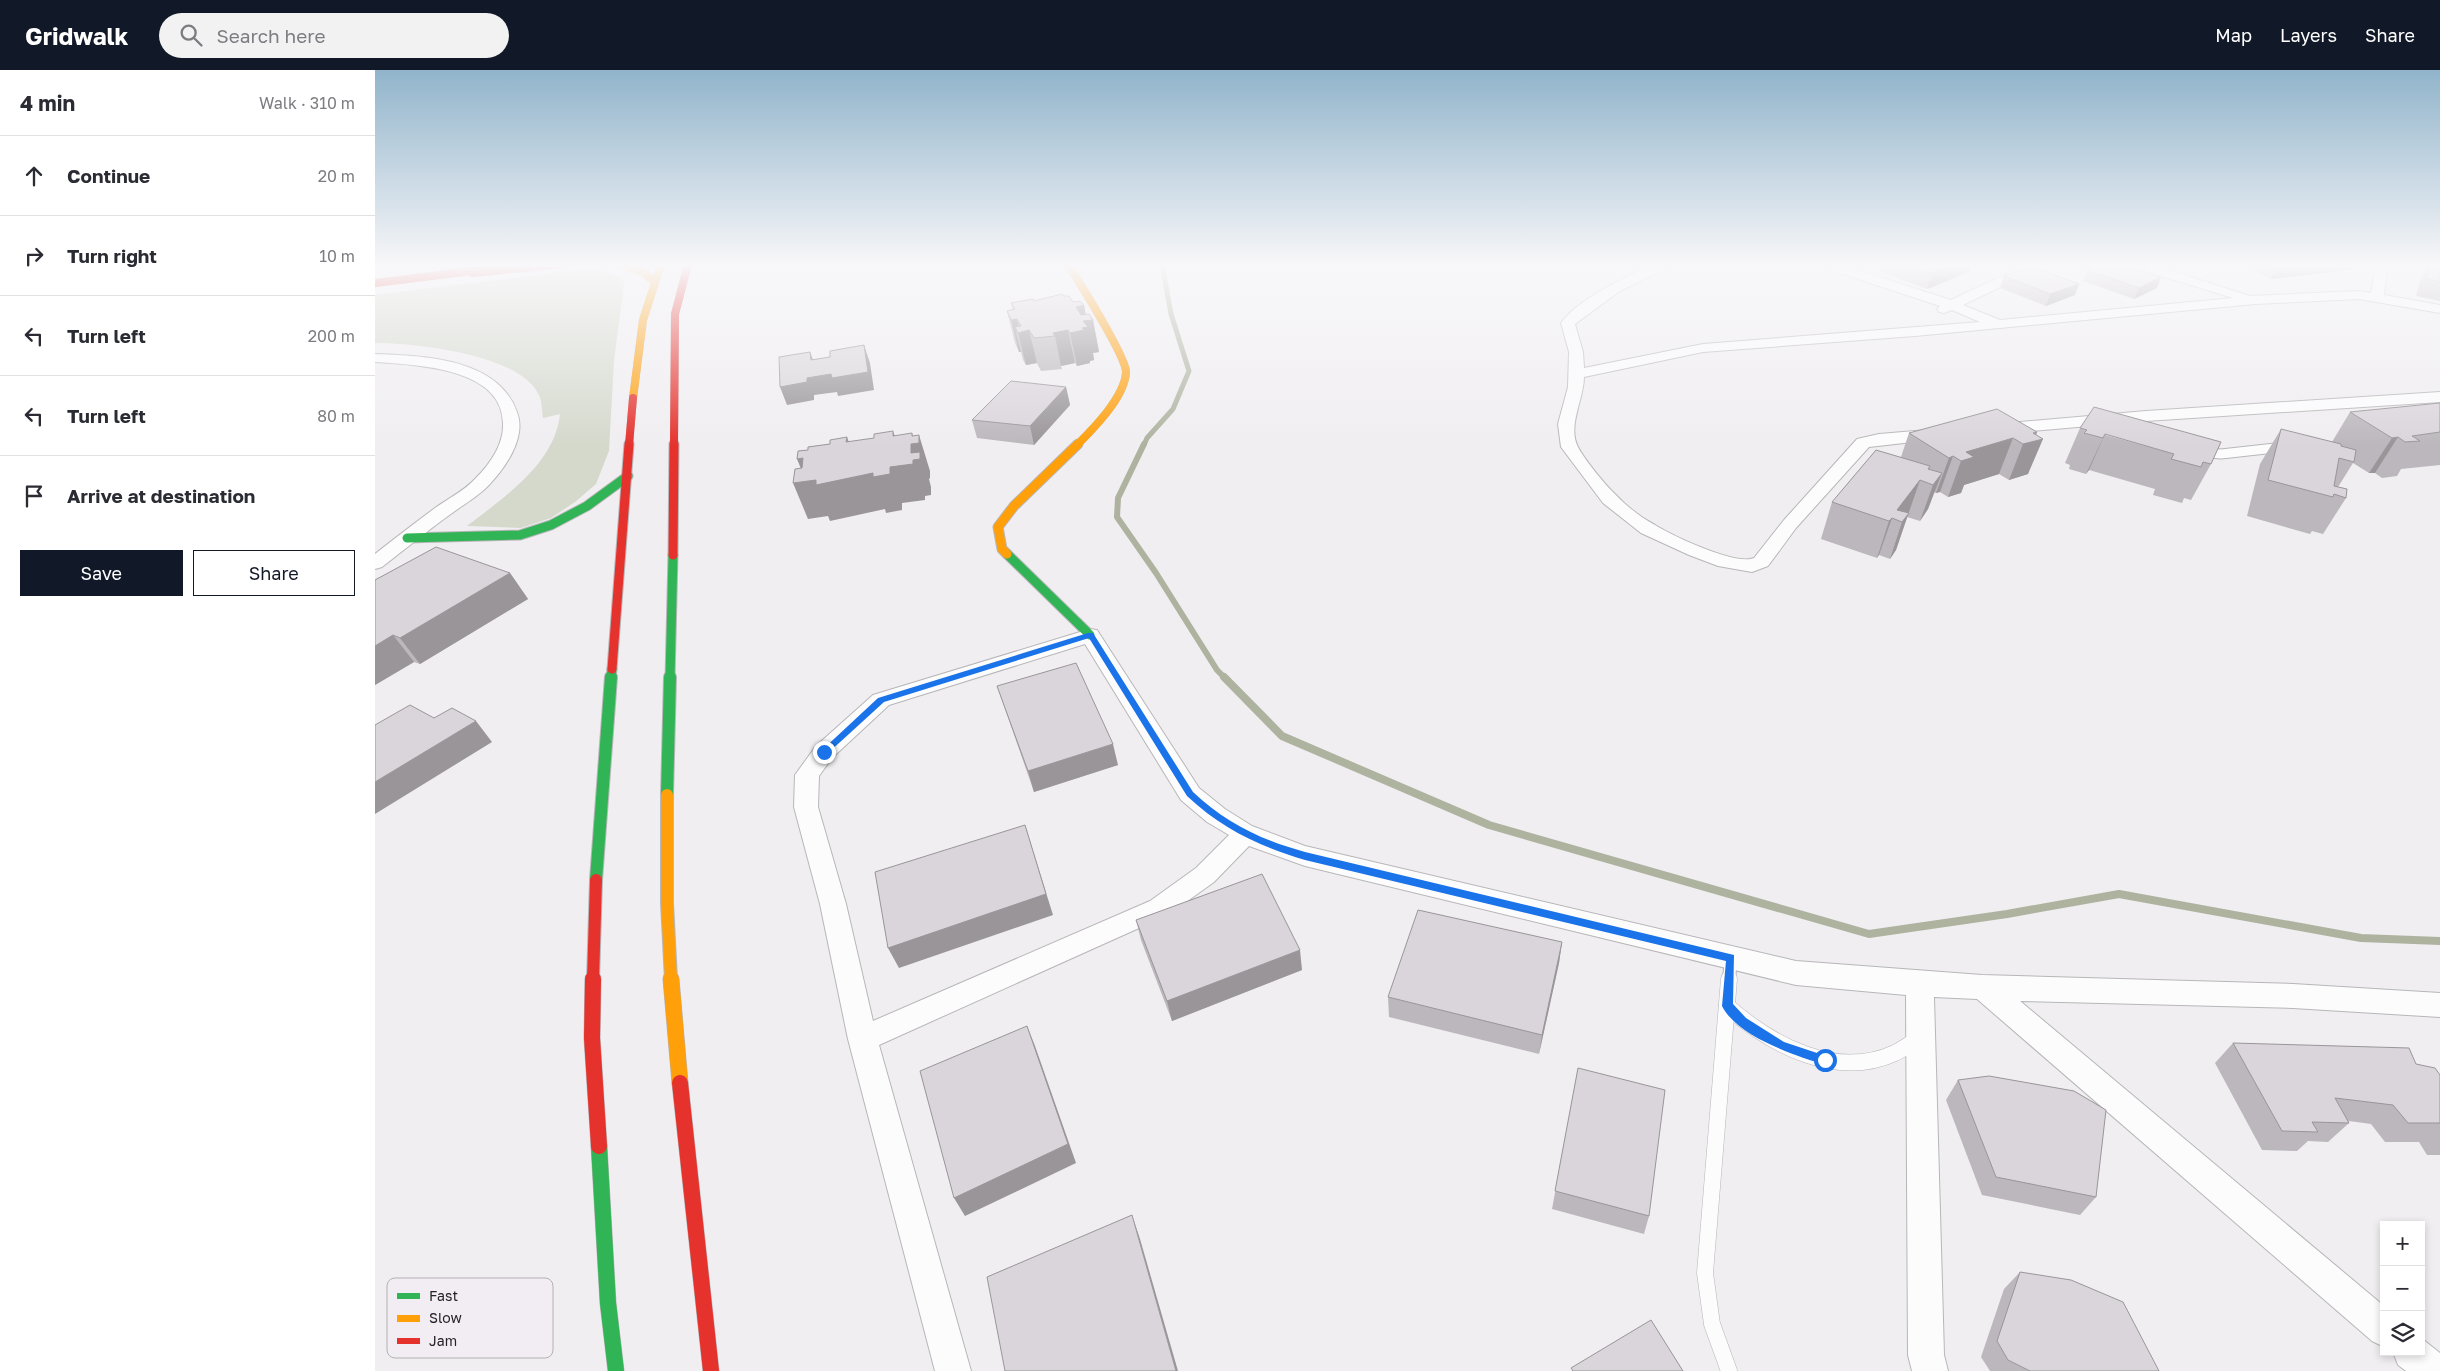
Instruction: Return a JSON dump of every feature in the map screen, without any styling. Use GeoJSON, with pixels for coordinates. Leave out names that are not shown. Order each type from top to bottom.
{"type":"FeatureCollection","features":[{"type":"Feature","properties":{"kind":"main road"},"geometry":{"type":"LineString","coordinates":[[616,1371],[608,1303],[592,1038],[594,936],[597,853],[628,476],[635,364],[642,325]]}},
{"type":"Feature","properties":{"kind":"main road"},"geometry":{"type":"LineString","coordinates":[[675,325],[672,640],[667,860],[671,1003],[711,1371]]}},
{"type":"Feature","properties":{"kind":"main road"},"geometry":{"type":"LineString","coordinates":[[1090,635],[1002,549],[998,527],[1013,507],[1093,429],[1121,389],[1126,370],[1119,353],[1103,325]]}},
{"type":"Feature","properties":{"kind":"main road"},"geometry":{"type":"LineString","coordinates":[[407,538],[520,535],[551,525],[587,506],[628,476]]}},
{"type":"Feature","properties":{"kind":"main road"},"geometry":{"type":"LineString","coordinates":[[699,1256],[723,1362]]}},
{"type":"Feature","properties":{"kind":"main road"},"geometry":{"type":"LineString","coordinates":[[608,1303],[608,1371]]}},
{"type":"Feature","properties":{"kind":"street"},"geometry":{"type":"LineString","coordinates":[[1568,325],[1576,352],[1576,387],[1566,424],[1569,447],[1609,499],[1648,529],[1725,562],[1752,566],[1761,562],[1790,524],[1863,443],[1879,439],[1957,432]]}},
{"type":"Feature","properties":{"kind":"street"},"geometry":{"type":"LineString","coordinates":[[1914,325],[1913,330],[1915,332]]}},
{"type":"Feature","properties":{"kind":"street"},"geometry":{"type":"LineString","coordinates":[[1576,374],[1703,348],[1992,325]]}},
{"type":"Feature","properties":{"kind":"street"},"geometry":{"type":"LineString","coordinates":[[375,358],[443,365],[468,372],[487,382],[501,393],[510,408],[512,425],[508,443],[497,464],[480,484],[375,563]]}},
{"type":"Feature","properties":{"kind":"street"},"geometry":{"type":"LineString","coordinates":[[1987,430],[2440,397]]}},
{"type":"Feature","properties":{"kind":"street"},"geometry":{"type":"LineString","coordinates":[[953,1371],[863,1039],[833,904],[806,807],[807,776],[824,752],[881,700],[1090,635],[1190,794],[1211,814],[1244,834],[1270,846],[1305,856],[1796,973],[1870,982],[2122,993],[2294,996],[2440,1006]]}},
{"type":"Feature","properties":{"kind":"street"},"geometry":{"type":"LineString","coordinates":[[863,1039],[1159,908],[1202,879],[1232,850],[1244,834]]}},
{"type":"Feature","properties":{"kind":"street"},"geometry":{"type":"LineString","coordinates":[[1920,984],[1926,1354],[1930,1371]]}},
{"type":"Feature","properties":{"kind":"street"},"geometry":{"type":"LineString","coordinates":[[1983,987],[2380,1326]]}},
{"type":"Feature","properties":{"kind":"street"},"geometry":{"type":"LineString","coordinates":[[2416,1356],[2433,1371]]}},
{"type":"Feature","properties":{"kind":"lane"},"geometry":{"type":"LineString","coordinates":[[2094,421],[2113,430]]}},
{"type":"Feature","properties":{"kind":"lane"},"geometry":{"type":"LineString","coordinates":[[2188,450],[2221,454],[2297,446]]}},
{"type":"Feature","properties":{"kind":"lane"},"geometry":{"type":"LineString","coordinates":[[1729,1371],[1714,1334],[1707,1303],[1705,1273],[1731,958]]}},
{"type":"Feature","properties":{"kind":"lane"},"geometry":{"type":"LineString","coordinates":[[1727,1006],[1743,1021],[1781,1046],[1825,1060],[1848,1062],[1883,1057],[1907,1047],[1921,1036]]}},
{"type":"Feature","properties":{"kind":"shaded area"},"geometry":{"type":"Polygon","coordinates":[[[375,325],[619,325],[614,360],[609,451],[596,484],[575,502],[551,518],[521,528],[467,526],[511,491],[538,464],[556,432],[560,414],[543,418],[539,395],[528,381],[511,370],[489,361],[465,354],[415,345],[375,343],[375,325]]]}},
{"type":"Feature","properties":{"kind":"building"},"geometry":{"type":"Polygon","coordinates":[[[1086,325],[1088,327],[1082,328],[1084,330],[1070,333],[1068,330],[1053,333],[1055,336],[1034,338],[1029,330],[1018,333],[1015,327],[1086,325]]]}},
{"type":"Feature","properties":{"kind":"building"},"geometry":{"type":"Polygon","coordinates":[[[864,345],[868,372],[832,378],[831,374],[807,378],[807,382],[780,387],[779,357],[810,352],[811,360],[830,357],[830,351],[864,345]]]}},
{"type":"Feature","properties":{"kind":"building"},"geometry":{"type":"Polygon","coordinates":[[[1011,381],[1066,387],[1030,426],[972,420],[1011,381]]]}},
{"type":"Feature","properties":{"kind":"building"},"geometry":{"type":"Polygon","coordinates":[[[2440,403],[2440,432],[2412,436],[2420,441],[2405,442],[2398,437],[2392,438],[2350,412],[2440,403]]]}},
{"type":"Feature","properties":{"kind":"building"},"geometry":{"type":"Polygon","coordinates":[[[2094,407],[2221,442],[2211,464],[2203,462],[2201,467],[2171,459],[2174,454],[2105,434],[2103,438],[2084,433],[2087,430],[2080,428],[2094,407]]]}},
{"type":"Feature","properties":{"kind":"building"},"geometry":{"type":"Polygon","coordinates":[[[1997,409],[2037,432],[2033,433],[2043,439],[2023,444],[2013,438],[1966,452],[1974,457],[1961,461],[1953,456],[1949,458],[1909,433],[1997,409]]]}},
{"type":"Feature","properties":{"kind":"building"},"geometry":{"type":"Polygon","coordinates":[[[2281,429],[2341,444],[2341,446],[2356,450],[2354,462],[2339,458],[2334,486],[2347,489],[2346,498],[2334,494],[2333,497],[2268,480],[2281,429]]]}},
{"type":"Feature","properties":{"kind":"building"},"geometry":{"type":"Polygon","coordinates":[[[893,431],[893,436],[912,433],[912,436],[919,435],[919,443],[911,444],[911,453],[920,452],[920,459],[913,460],[913,464],[890,467],[890,474],[873,477],[873,473],[816,485],[816,480],[793,483],[795,469],[802,468],[803,458],[797,459],[798,451],[808,450],[808,447],[830,444],[830,440],[847,437],[846,442],[874,438],[874,434],[893,431]]]}},
{"type":"Feature","properties":{"kind":"building"},"geometry":{"type":"Polygon","coordinates":[[[1876,450],[1930,466],[1928,469],[1942,473],[1933,485],[1920,480],[1897,510],[1909,513],[1902,522],[1892,518],[1889,521],[1832,502],[1876,450]]]}},
{"type":"Feature","properties":{"kind":"building"},"geometry":{"type":"Polygon","coordinates":[[[436,547],[510,573],[400,638],[393,635],[375,646],[375,580],[436,547]]]}},
{"type":"Feature","properties":{"kind":"building"},"geometry":{"type":"Polygon","coordinates":[[[1076,663],[1113,744],[1028,771],[997,686],[1076,663]]]}},
{"type":"Feature","properties":{"kind":"building"},"geometry":{"type":"Polygon","coordinates":[[[410,705],[434,718],[452,708],[476,721],[375,782],[375,725],[410,705]]]}},
{"type":"Feature","properties":{"kind":"building"},"geometry":{"type":"Polygon","coordinates":[[[1025,825],[1046,894],[888,948],[875,872],[1025,825]]]}},
{"type":"Feature","properties":{"kind":"building"},"geometry":{"type":"Polygon","coordinates":[[[1262,874],[1300,950],[1167,1001],[1136,920],[1262,874]]]}},
{"type":"Feature","properties":{"kind":"building"},"geometry":{"type":"Polygon","coordinates":[[[1418,910],[1562,942],[1542,1035],[1388,997],[1418,910]]]}},
{"type":"Feature","properties":{"kind":"building"},"geometry":{"type":"Polygon","coordinates":[[[1027,1026],[1068,1144],[954,1198],[920,1071],[1027,1026]]]}},
{"type":"Feature","properties":{"kind":"building"},"geometry":{"type":"Polygon","coordinates":[[[2233,1043],[2409,1048],[2416,1064],[2435,1068],[2440,1075],[2440,1123],[2408,1123],[2393,1105],[2335,1098],[2349,1123],[2312,1122],[2318,1132],[2282,1131],[2233,1043]]]}},
{"type":"Feature","properties":{"kind":"building"},"geometry":{"type":"Polygon","coordinates":[[[1578,1068],[1665,1090],[1649,1216],[1555,1191],[1578,1068]]]}},
{"type":"Feature","properties":{"kind":"building"},"geometry":{"type":"Polygon","coordinates":[[[1989,1076],[2074,1091],[2106,1110],[2096,1197],[1996,1177],[1958,1080],[1989,1076]]]}},
{"type":"Feature","properties":{"kind":"building"},"geometry":{"type":"Polygon","coordinates":[[[1132,1215],[1176,1371],[1005,1371],[987,1277],[1132,1215]]]}},
{"type":"Feature","properties":{"kind":"building"},"geometry":{"type":"Polygon","coordinates":[[[2020,1272],[2071,1280],[2123,1302],[2159,1371],[2030,1371],[2008,1360],[1997,1341],[2020,1272]]]}},
{"type":"Feature","properties":{"kind":"building"},"geometry":{"type":"Polygon","coordinates":[[[1651,1320],[1683,1371],[1573,1371],[1571,1368],[1651,1320]]]}},
{"type":"Feature","properties":{"kind":"waterway"},"geometry":{"type":"LineString","coordinates":[[1144,445],[1147,438],[1173,409],[1189,371],[1174,325]]}},
{"type":"Feature","properties":{"kind":"waterway"},"geometry":{"type":"LineString","coordinates":[[1144,444],[1118,498],[1117,517],[1156,573],[1217,670],[1224,677]]}},
{"type":"Feature","properties":{"kind":"waterway"},"geometry":{"type":"LineString","coordinates":[[1224,677],[1282,736],[1489,825],[1869,934],[2007,914],[2119,894],[2361,938],[2440,941]]}},
{"type":"Feature","properties":{"kind":"traffic: fast"},"geometry":{"type":"LineString","coordinates":[[407,538],[520,535],[551,525],[587,506],[628,476]]}},
{"type":"Feature","properties":{"kind":"traffic: fast"},"geometry":{"type":"LineString","coordinates":[[1007,554],[1090,635]]}},
{"type":"Feature","properties":{"kind":"traffic: fast"},"geometry":{"type":"LineString","coordinates":[[667,795],[673,555]]}},
{"type":"Feature","properties":{"kind":"traffic: fast"},"geometry":{"type":"LineString","coordinates":[[596,880],[612,669]]}},
{"type":"Feature","properties":{"kind":"traffic: fast"},"geometry":{"type":"LineString","coordinates":[[599,1146],[608,1303],[616,1371]]}},
{"type":"Feature","properties":{"kind":"traffic: slow"},"geometry":{"type":"LineString","coordinates":[[633,398],[642,325]]}},
{"type":"Feature","properties":{"kind":"traffic: slow"},"geometry":{"type":"LineString","coordinates":[[1007,554],[1002,549],[998,527],[1014,506],[1097,423],[1112,405],[1122,387],[1126,372],[1124,364],[1104,325]]}},
{"type":"Feature","properties":{"kind":"traffic: slow"},"geometry":{"type":"LineString","coordinates":[[667,795],[668,939],[680,1083]]}},
{"type":"Feature","properties":{"kind":"traffic: jam"},"geometry":{"type":"LineString","coordinates":[[673,555],[675,325]]}},
{"type":"Feature","properties":{"kind":"traffic: jam"},"geometry":{"type":"LineString","coordinates":[[612,669],[633,398]]}},
{"type":"Feature","properties":{"kind":"traffic: jam"},"geometry":{"type":"LineString","coordinates":[[596,880],[592,1038],[599,1146]]}},
{"type":"Feature","properties":{"kind":"traffic: jam"},"geometry":{"type":"LineString","coordinates":[[680,1083],[711,1371]]}},
{"type":"Feature","properties":{"kind":"route"},"geometry":{"type":"LineString","coordinates":[[824,752],[881,700],[1090,635],[1190,794],[1211,814],[1244,834],[1270,846],[1305,856],[1731,958],[1727,1006],[1743,1021],[1781,1046],[1825,1060]]}}]}
